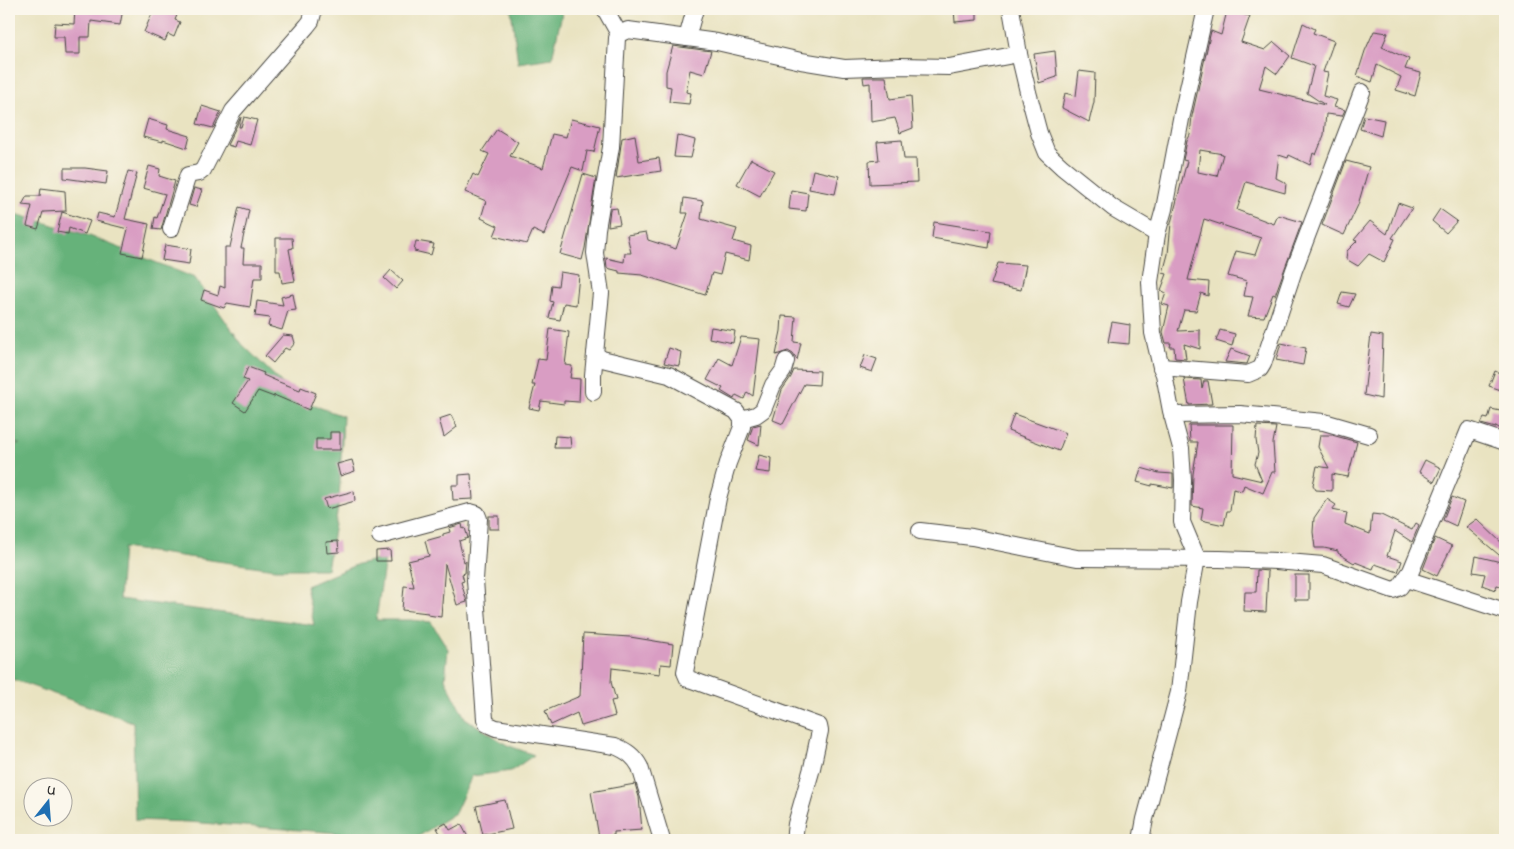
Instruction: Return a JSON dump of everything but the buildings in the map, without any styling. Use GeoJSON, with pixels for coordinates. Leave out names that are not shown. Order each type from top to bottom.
{"type":"FeatureCollection","features":[{"type":"Feature","properties":{"kind":"street"},"geometry":{"type":"LineString","coordinates":[[171,229],[188,175],[199,173],[203,170],[233,111],[311,21],[314,9]]}},
{"type":"Feature","properties":{"kind":"street"},"geometry":{"type":"LineString","coordinates":[[593,392],[601,293],[595,253],[611,147],[619,34],[605,9]]}},
{"type":"Feature","properties":{"kind":"street"},"geometry":{"type":"LineString","coordinates":[[687,38],[695,9]]}},
{"type":"Feature","properties":{"kind":"street"},"geometry":{"type":"LineString","coordinates":[[1012,9],[1019,54],[1039,134],[1047,153],[1113,208],[1157,234]]}},
{"type":"Feature","properties":{"kind":"street"},"geometry":{"type":"LineString","coordinates":[[1141,840],[1179,692],[1189,602],[1197,558],[1182,522],[1183,480],[1181,448],[1154,333],[1150,282],[1157,234],[1164,209],[1181,119],[1206,9]]}},
{"type":"Feature","properties":{"kind":"street"},"geometry":{"type":"LineString","coordinates":[[619,34],[628,30],[717,42],[801,61],[844,68],[949,67],[1019,54]]}},
{"type":"Feature","properties":{"kind":"street"},"geometry":{"type":"LineString","coordinates":[[1161,366],[1248,374],[1260,370],[1294,270],[1362,92]]}},
{"type":"Feature","properties":{"kind":"street"},"geometry":{"type":"LineString","coordinates":[[595,354],[602,359],[669,375],[736,411],[742,419],[742,427],[728,463],[718,498],[685,672],[688,679],[819,726],[820,731],[812,768],[796,824],[794,840]]}},
{"type":"Feature","properties":{"kind":"street"},"geometry":{"type":"LineString","coordinates":[[742,419],[756,416],[763,410],[773,385],[783,371],[786,361]]}},
{"type":"Feature","properties":{"kind":"street"},"geometry":{"type":"LineString","coordinates":[[1172,415],[1240,414],[1324,422],[1369,435]]}},
{"type":"Feature","properties":{"kind":"street"},"geometry":{"type":"LineString","coordinates":[[920,531],[972,537],[1077,558],[1197,558],[1276,561],[1323,566],[1393,590],[1400,587],[1406,579],[1467,432],[1471,430],[1505,442]]}},
{"type":"Feature","properties":{"kind":"street"},"geometry":{"type":"LineString","coordinates":[[380,536],[470,512],[477,514],[479,519],[475,580],[485,719],[488,724],[496,728],[615,746],[625,751],[634,758],[640,767],[662,840]]}},
{"type":"Feature","properties":{"kind":"street"},"geometry":{"type":"LineString","coordinates":[[1406,579],[1505,611]]}},
{"type":"Feature","properties":{"kind":"green space"},"geometry":{"type":"Polygon","coordinates":[[[511,9],[563,9],[552,58],[518,63],[511,9]]]}},
{"type":"Feature","properties":{"kind":"green space"},"geometry":{"type":"Polygon","coordinates":[[[9,212],[87,235],[195,278],[242,344],[299,400],[343,416],[339,502],[327,569],[275,569],[123,548],[119,599],[314,625],[306,586],[358,564],[385,558],[376,620],[431,622],[448,649],[445,679],[465,718],[507,745],[534,755],[511,771],[472,776],[455,813],[413,840],[394,840],[327,832],[188,822],[135,820],[133,722],[9,678],[9,447],[20,444],[9,442],[9,212]]]}}]}
